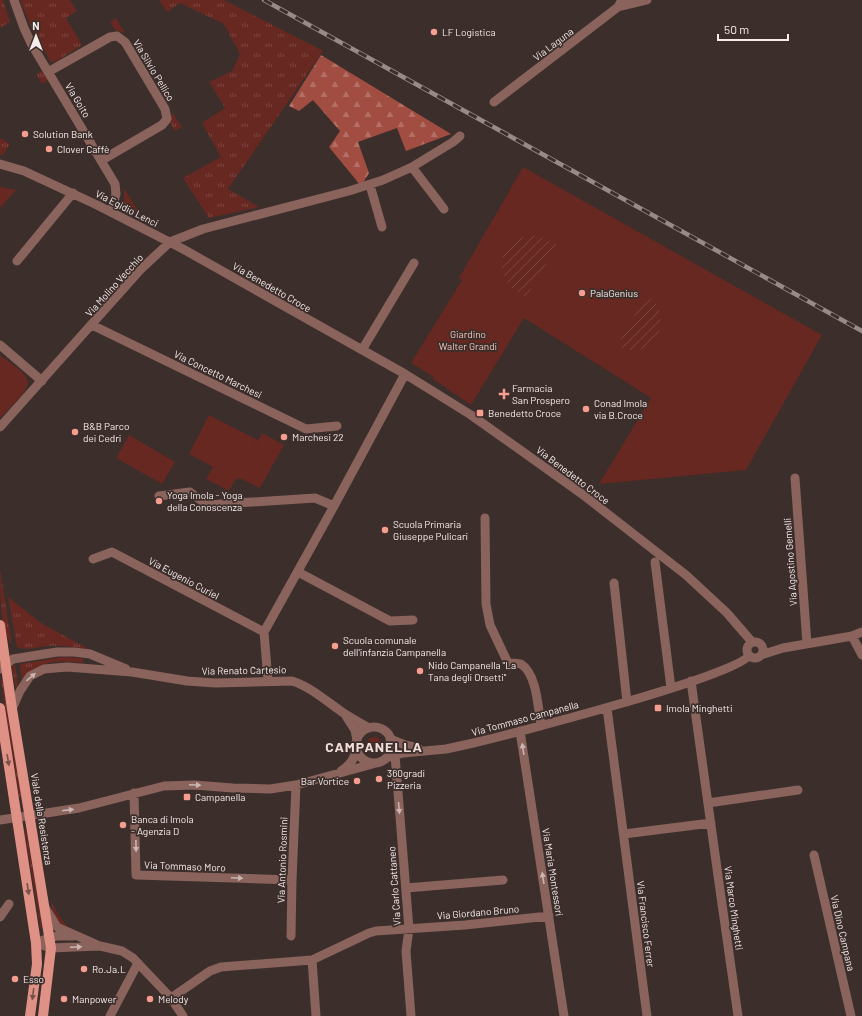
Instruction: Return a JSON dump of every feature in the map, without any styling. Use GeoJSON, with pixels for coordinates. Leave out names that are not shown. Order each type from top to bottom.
{"type":"FeatureCollection","features":[{"type":"Feature","properties":{"kind":"main road","name":"Viale della Resistenza"},"geometry":{"type":"LineString","coordinates":[[0,625],[12,710],[50,943],[42,1016]]}},
{"type":"Feature","properties":{"kind":"main road"},"geometry":{"type":"LineString","coordinates":[[0,708],[36,943],[37,964],[30,1016]]}},
{"type":"Feature","properties":{"kind":"street","name":"Via Goito"},"geometry":{"type":"LineString","coordinates":[[14,0],[32,45],[102,160],[116,187],[116,197],[111,212]]}},
{"type":"Feature","properties":{"kind":"street"},"geometry":{"type":"LineString","coordinates":[[620,4],[647,0]]}},
{"type":"Feature","properties":{"kind":"street","name":"Via Laguna"},"geometry":{"type":"LineString","coordinates":[[494,102],[620,4]]}},
{"type":"Feature","properties":{"kind":"street","name":"Via Silvio Pellico"},"geometry":{"type":"LineString","coordinates":[[48,72],[105,39],[117,36],[125,42],[167,113],[167,119],[165,122],[102,160]]}},
{"type":"Feature","properties":{"kind":"street","name":"Via Molino Vecchio"},"geometry":{"type":"LineString","coordinates":[[0,427],[140,270],[170,242],[203,229],[370,185],[400,174],[453,142],[460,136]]}},
{"type":"Feature","properties":{"kind":"street","name":"Via Egidio Lenci"},"geometry":{"type":"LineString","coordinates":[[0,164],[24,171],[73,193],[170,242]]}},
{"type":"Feature","properties":{"kind":"street"},"geometry":{"type":"LineString","coordinates":[[412,167],[444,209]]}},
{"type":"Feature","properties":{"kind":"street"},"geometry":{"type":"LineString","coordinates":[[370,185],[382,227]]}},
{"type":"Feature","properties":{"kind":"street"},"geometry":{"type":"LineString","coordinates":[[17,261],[73,193]]}},
{"type":"Feature","properties":{"kind":"street","name":"Via Benedetto Croce"},"geometry":{"type":"LineString","coordinates":[[170,242],[405,374],[471,415],[582,494],[686,575],[727,613],[752,642]]}},
{"type":"Feature","properties":{"kind":"street"},"geometry":{"type":"LineString","coordinates":[[362,350],[414,263]]}},
{"type":"Feature","properties":{"kind":"street","name":"Via Concetto Marchesi"},"geometry":{"type":"LineString","coordinates":[[92,325],[306,429],[337,426]]}},
{"type":"Feature","properties":{"kind":"street"},"geometry":{"type":"LineString","coordinates":[[0,345],[42,380]]}},
{"type":"Feature","properties":{"kind":"street"},"geometry":{"type":"LineString","coordinates":[[268,680],[264,632],[405,374]]}},
{"type":"Feature","properties":{"kind":"street","name":"Via Agostino Gemelli"},"geometry":{"type":"LineString","coordinates":[[795,478],[807,644]]}},
{"type":"Feature","properties":{"kind":"street"},"geometry":{"type":"LineString","coordinates":[[159,496],[190,492],[207,505],[315,498],[334,506]]}},
{"type":"Feature","properties":{"kind":"street"},"geometry":{"type":"LineString","coordinates":[[485,518],[486,604],[490,625],[508,663],[519,663],[528,670],[533,679],[541,726]]}},
{"type":"Feature","properties":{"kind":"street","name":"Via Eugenio Curiel"},"geometry":{"type":"LineString","coordinates":[[93,559],[112,552],[264,632]]}},
{"type":"Feature","properties":{"kind":"street"},"geometry":{"type":"LineString","coordinates":[[655,562],[671,688]]}},
{"type":"Feature","properties":{"kind":"street"},"geometry":{"type":"LineString","coordinates":[[298,572],[390,621],[413,620]]}},
{"type":"Feature","properties":{"kind":"street"},"geometry":{"type":"LineString","coordinates":[[614,583],[627,702]]}},
{"type":"Feature","properties":{"kind":"street"},"geometry":{"type":"LineString","coordinates":[[783,648],[763,646],[757,641],[752,642],[747,648],[749,655],[756,658],[783,648],[852,636],[862,632]]}},
{"type":"Feature","properties":{"kind":"street"},"geometry":{"type":"LineString","coordinates":[[852,636],[862,655]]}},
{"type":"Feature","properties":{"kind":"street"},"geometry":{"type":"LineString","coordinates":[[762,656],[764,651],[763,646]]}},
{"type":"Feature","properties":{"kind":"street","name":"Via Renato Cartesio"},"geometry":{"type":"LineString","coordinates":[[6,664],[56,652],[74,652],[90,654],[132,672]]}},
{"type":"Feature","properties":{"kind":"street","name":"Via Tommaso Campanella"},"geometry":{"type":"LineString","coordinates":[[0,820],[17,816],[79,808],[164,786],[194,785],[270,789],[296,785],[407,752],[446,749],[607,708],[692,681],[741,663],[748,658],[749,655]]}},
{"type":"Feature","properties":{"kind":"street","name":"Via Renato Cartesio"},"geometry":{"type":"LineString","coordinates":[[12,710],[20,691],[30,676],[44,668],[67,667],[132,672],[187,682],[215,683],[268,680],[292,681],[301,684],[369,728],[379,728],[388,734],[390,739]]}},
{"type":"Feature","properties":{"kind":"street","name":"Via Marco Minghetti"},"geometry":{"type":"LineString","coordinates":[[692,681],[738,1016]]}},
{"type":"Feature","properties":{"kind":"street","name":"Via Francisco Ferrer"},"geometry":{"type":"LineString","coordinates":[[607,708],[647,1016]]}},
{"type":"Feature","properties":{"kind":"street","name":"Via Renato Cartesio"},"geometry":{"type":"LineString","coordinates":[[346,714],[355,730],[358,754],[362,759],[374,763],[387,758]]}},
{"type":"Feature","properties":{"kind":"street"},"geometry":{"type":"LineString","coordinates":[[356,744],[360,734],[369,728]]}},
{"type":"Feature","properties":{"kind":"street","name":"Via Maria Montessori"},"geometry":{"type":"LineString","coordinates":[[520,731],[564,1016]]}},
{"type":"Feature","properties":{"kind":"street"},"geometry":{"type":"LineString","coordinates":[[387,758],[391,749],[390,739]]}},
{"type":"Feature","properties":{"kind":"street","name":"Via Tommaso Campanella"},"geometry":{"type":"LineString","coordinates":[[390,739],[427,751]]}},
{"type":"Feature","properties":{"kind":"street","name":"Via Tommaso Campanella"},"geometry":{"type":"LineString","coordinates":[[336,774],[347,767],[353,760],[356,744]]}},
{"type":"Feature","properties":{"kind":"street","name":"Via Carlo Cattaneo"},"geometry":{"type":"LineString","coordinates":[[387,758],[406,888],[409,929],[406,951],[411,1016]]}},
{"type":"Feature","properties":{"kind":"street","name":"Via Antonio Rosmini"},"geometry":{"type":"LineString","coordinates":[[291,936],[296,785]]}},
{"type":"Feature","properties":{"kind":"street"},"geometry":{"type":"LineString","coordinates":[[708,803],[798,790]]}},
{"type":"Feature","properties":{"kind":"street","name":"Via Tommaso Moro"},"geometry":{"type":"LineString","coordinates":[[134,793],[136,875],[292,880]]}},
{"type":"Feature","properties":{"kind":"street"},"geometry":{"type":"LineString","coordinates":[[624,834],[711,823]]}},
{"type":"Feature","properties":{"kind":"street","name":"Via Dino Campana"},"geometry":{"type":"LineString","coordinates":[[814,855],[851,1016]]}},
{"type":"Feature","properties":{"kind":"street"},"geometry":{"type":"LineString","coordinates":[[406,888],[503,880]]}},
{"type":"Feature","properties":{"kind":"street"},"geometry":{"type":"LineString","coordinates":[[0,917],[9,904]]}},
{"type":"Feature","properties":{"kind":"street"},"geometry":{"type":"LineString","coordinates":[[44,904],[57,927],[100,946]]}},
{"type":"Feature","properties":{"kind":"street","name":"Via Giordano Bruno"},"geometry":{"type":"LineString","coordinates":[[312,960],[369,933],[390,929],[465,925],[549,916]]}},
{"type":"Feature","properties":{"kind":"street"},"geometry":{"type":"LineString","coordinates":[[50,943],[57,936],[78,936]]}},
{"type":"Feature","properties":{"kind":"street"},"geometry":{"type":"LineString","coordinates":[[36,943],[100,946],[122,951],[133,958],[171,998],[183,1016]]}},
{"type":"Feature","properties":{"kind":"street"},"geometry":{"type":"LineString","coordinates":[[171,998],[210,971],[221,967],[312,960],[316,1016]]}},
{"type":"Feature","properties":{"kind":"street"},"geometry":{"type":"LineString","coordinates":[[110,1016],[138,963]]}},
{"type":"Feature","properties":{"kind":"green space"},"geometry":{"type":"Polygon","coordinates":[[[0,0],[3,0],[10,22],[0,28],[0,0]]]}},
{"type":"Feature","properties":{"kind":"green space"},"geometry":{"type":"Polygon","coordinates":[[[20,0],[70,0],[77,11],[66,18],[82,45],[55,62],[51,62],[33,31],[20,0]]]}},
{"type":"Feature","properties":{"kind":"green space"},"geometry":{"type":"Polygon","coordinates":[[[159,0],[224,0],[323,51],[228,189],[259,207],[209,218],[183,178],[221,157],[202,123],[225,108],[209,82],[232,71],[240,54],[224,24],[180,3],[167,12],[159,0]]]}},
{"type":"Feature","properties":{"kind":"green space"},"geometry":{"type":"Polygon","coordinates":[[[116,18],[125,33],[115,30],[110,22],[116,18]]]}},
{"type":"Feature","properties":{"kind":"green space"},"geometry":{"type":"Polygon","coordinates":[[[321,55],[451,134],[406,151],[397,128],[358,142],[369,173],[361,186],[329,147],[340,131],[313,100],[299,111],[289,106],[321,55]]]}},
{"type":"Feature","properties":{"kind":"green space"},"geometry":{"type":"Polygon","coordinates":[[[42,71],[48,80],[42,84],[36,74],[42,71]]]}},
{"type":"Feature","properties":{"kind":"green space"},"geometry":{"type":"Polygon","coordinates":[[[172,112],[182,127],[175,131],[170,123],[172,112]]]}},
{"type":"Feature","properties":{"kind":"green space"},"geometry":{"type":"Polygon","coordinates":[[[0,138],[10,144],[3,155],[0,154],[0,138]]]}},
{"type":"Feature","properties":{"kind":"green space","name":"Giardino Walter Grandi"},"geometry":{"type":"Polygon","coordinates":[[[523,167],[822,335],[746,470],[599,484],[651,398],[524,318],[471,405],[433,379],[434,377],[411,363],[462,280],[459,278],[523,167]]]}},
{"type":"Feature","properties":{"kind":"green space"},"geometry":{"type":"Polygon","coordinates":[[[0,187],[16,190],[0,208],[0,187]]]}},
{"type":"Feature","properties":{"kind":"green space"},"geometry":{"type":"Polygon","coordinates":[[[124,188],[141,216],[125,208],[124,188]]]}},
{"type":"Feature","properties":{"kind":"green space"},"geometry":{"type":"Polygon","coordinates":[[[532,235],[541,237],[557,245],[526,297],[514,290],[509,285],[502,271],[502,264],[503,256],[511,244],[524,237],[532,235]]]}},
{"type":"Feature","properties":{"kind":"green space"},"geometry":{"type":"Polygon","coordinates":[[[646,295],[656,304],[660,315],[661,326],[657,336],[650,344],[641,349],[630,350],[617,346],[646,295]]]}},
{"type":"Feature","properties":{"kind":"green space"},"geometry":{"type":"Polygon","coordinates":[[[0,355],[24,374],[27,378],[28,385],[22,395],[0,418],[0,355]]]}},
{"type":"Feature","properties":{"kind":"green space"},"geometry":{"type":"Polygon","coordinates":[[[209,415],[258,440],[248,460],[262,433],[284,445],[260,488],[239,478],[236,479],[229,491],[206,479],[213,467],[189,454],[209,415]]]}},
{"type":"Feature","properties":{"kind":"green space"},"geometry":{"type":"Polygon","coordinates":[[[129,435],[175,462],[162,484],[116,458],[129,435]]]}},
{"type":"Feature","properties":{"kind":"green space"},"geometry":{"type":"Polygon","coordinates":[[[0,570],[12,644],[5,630],[3,620],[0,570]]]}},
{"type":"Feature","properties":{"kind":"green space"},"geometry":{"type":"Polygon","coordinates":[[[8,597],[41,623],[92,651],[65,646],[48,646],[28,649],[17,647],[8,597]]]}},
{"type":"Feature","properties":{"kind":"green space"},"geometry":{"type":"Polygon","coordinates":[[[63,657],[81,658],[84,660],[82,663],[56,662],[42,665],[35,669],[22,681],[20,664],[63,657]]]}},
{"type":"Feature","properties":{"kind":"green space"},"geometry":{"type":"Polygon","coordinates":[[[15,665],[18,685],[16,690],[12,667],[15,665]]]}},
{"type":"Feature","properties":{"kind":"green space"},"geometry":{"type":"Polygon","coordinates":[[[1,680],[3,680],[21,796],[19,797],[1,680]]]}},
{"type":"Feature","properties":{"kind":"green space"},"geometry":{"type":"Polygon","coordinates":[[[374,737],[380,739],[382,745],[380,751],[374,753],[368,751],[366,745],[368,739],[374,737]]]}},
{"type":"Feature","properties":{"kind":"green space"},"geometry":{"type":"Polygon","coordinates":[[[24,830],[26,830],[43,928],[41,929],[24,830]]]}},
{"type":"Feature","properties":{"kind":"green space"},"geometry":{"type":"Polygon","coordinates":[[[51,902],[69,929],[57,922],[55,919],[51,902]]]}},
{"type":"Feature","properties":{"kind":"railway"},"geometry":{"type":"LineString","coordinates":[[264,0],[862,331]]}},
{"type":"Feature","properties":{"kind":"place","name":"LF Logistica"},"geometry":{"type":"Point","coordinates":[434,32]}},
{"type":"Feature","properties":{"kind":"place","name":"Solution Bank"},"geometry":{"type":"Point","coordinates":[25,134]}},
{"type":"Feature","properties":{"kind":"place","name":"Clover Caffè"},"geometry":{"type":"Point","coordinates":[49,149]}},
{"type":"Feature","properties":{"kind":"place","name":"PalaGenius"},"geometry":{"type":"Point","coordinates":[582,293]}},
{"type":"Feature","properties":{"kind":"place","name":"Farmacia San Prospero"},"geometry":{"type":"Point","coordinates":[504,394]}},
{"type":"Feature","properties":{"kind":"place","name":"Conad Imola via B.Croce"},"geometry":{"type":"Point","coordinates":[586,409]}},
{"type":"Feature","properties":{"kind":"place","name":"Benedetto Croce"},"geometry":{"type":"Point","coordinates":[480,413]}},
{"type":"Feature","properties":{"kind":"place","name":"B&B Parco dei Cedri"},"geometry":{"type":"Point","coordinates":[75,432]}},
{"type":"Feature","properties":{"kind":"place","name":"Marchesi 22"},"geometry":{"type":"Point","coordinates":[284,437]}},
{"type":"Feature","properties":{"kind":"place","name":"Yoga Imola - Yoga della Conoscenza"},"geometry":{"type":"Point","coordinates":[159,501]}},
{"type":"Feature","properties":{"kind":"place","name":"Scuola Primaria Giuseppe Pulicari"},"geometry":{"type":"Point","coordinates":[385,530]}},
{"type":"Feature","properties":{"kind":"place","name":"Scuola comunale dell'infanzia Campanella"},"geometry":{"type":"Point","coordinates":[335,646]}},
{"type":"Feature","properties":{"kind":"place","name":"Nido Campanella \"La Tana degli Orsetti\""},"geometry":{"type":"Point","coordinates":[420,671]}},
{"type":"Feature","properties":{"kind":"place","name":"Imola Minghetti"},"geometry":{"type":"Point","coordinates":[658,708]}},
{"type":"Feature","properties":{"kind":"place","name":"360gradi Pizzeria"},"geometry":{"type":"Point","coordinates":[379,779]}},
{"type":"Feature","properties":{"kind":"place","name":"Bar Vortice"},"geometry":{"type":"Point","coordinates":[357,781]}},
{"type":"Feature","properties":{"kind":"place","name":"Campanella"},"geometry":{"type":"Point","coordinates":[187,797]}},
{"type":"Feature","properties":{"kind":"place","name":"Banca di Imola - Agenzia D"},"geometry":{"type":"Point","coordinates":[123,825]}},
{"type":"Feature","properties":{"kind":"place","name":"Ro.Ja.L"},"geometry":{"type":"Point","coordinates":[84,969]}},
{"type":"Feature","properties":{"kind":"place","name":"Esso"},"geometry":{"type":"Point","coordinates":[15,979]}},
{"type":"Feature","properties":{"kind":"place","name":"Manpower"},"geometry":{"type":"Point","coordinates":[64,999]}},
{"type":"Feature","properties":{"kind":"place","name":"Melody"},"geometry":{"type":"Point","coordinates":[150,999]}},
{"type":"Feature","properties":{"kind":"district","name":"CAMPANELLA"},"geometry":{"type":"Point","coordinates":[374,746]}}]}
